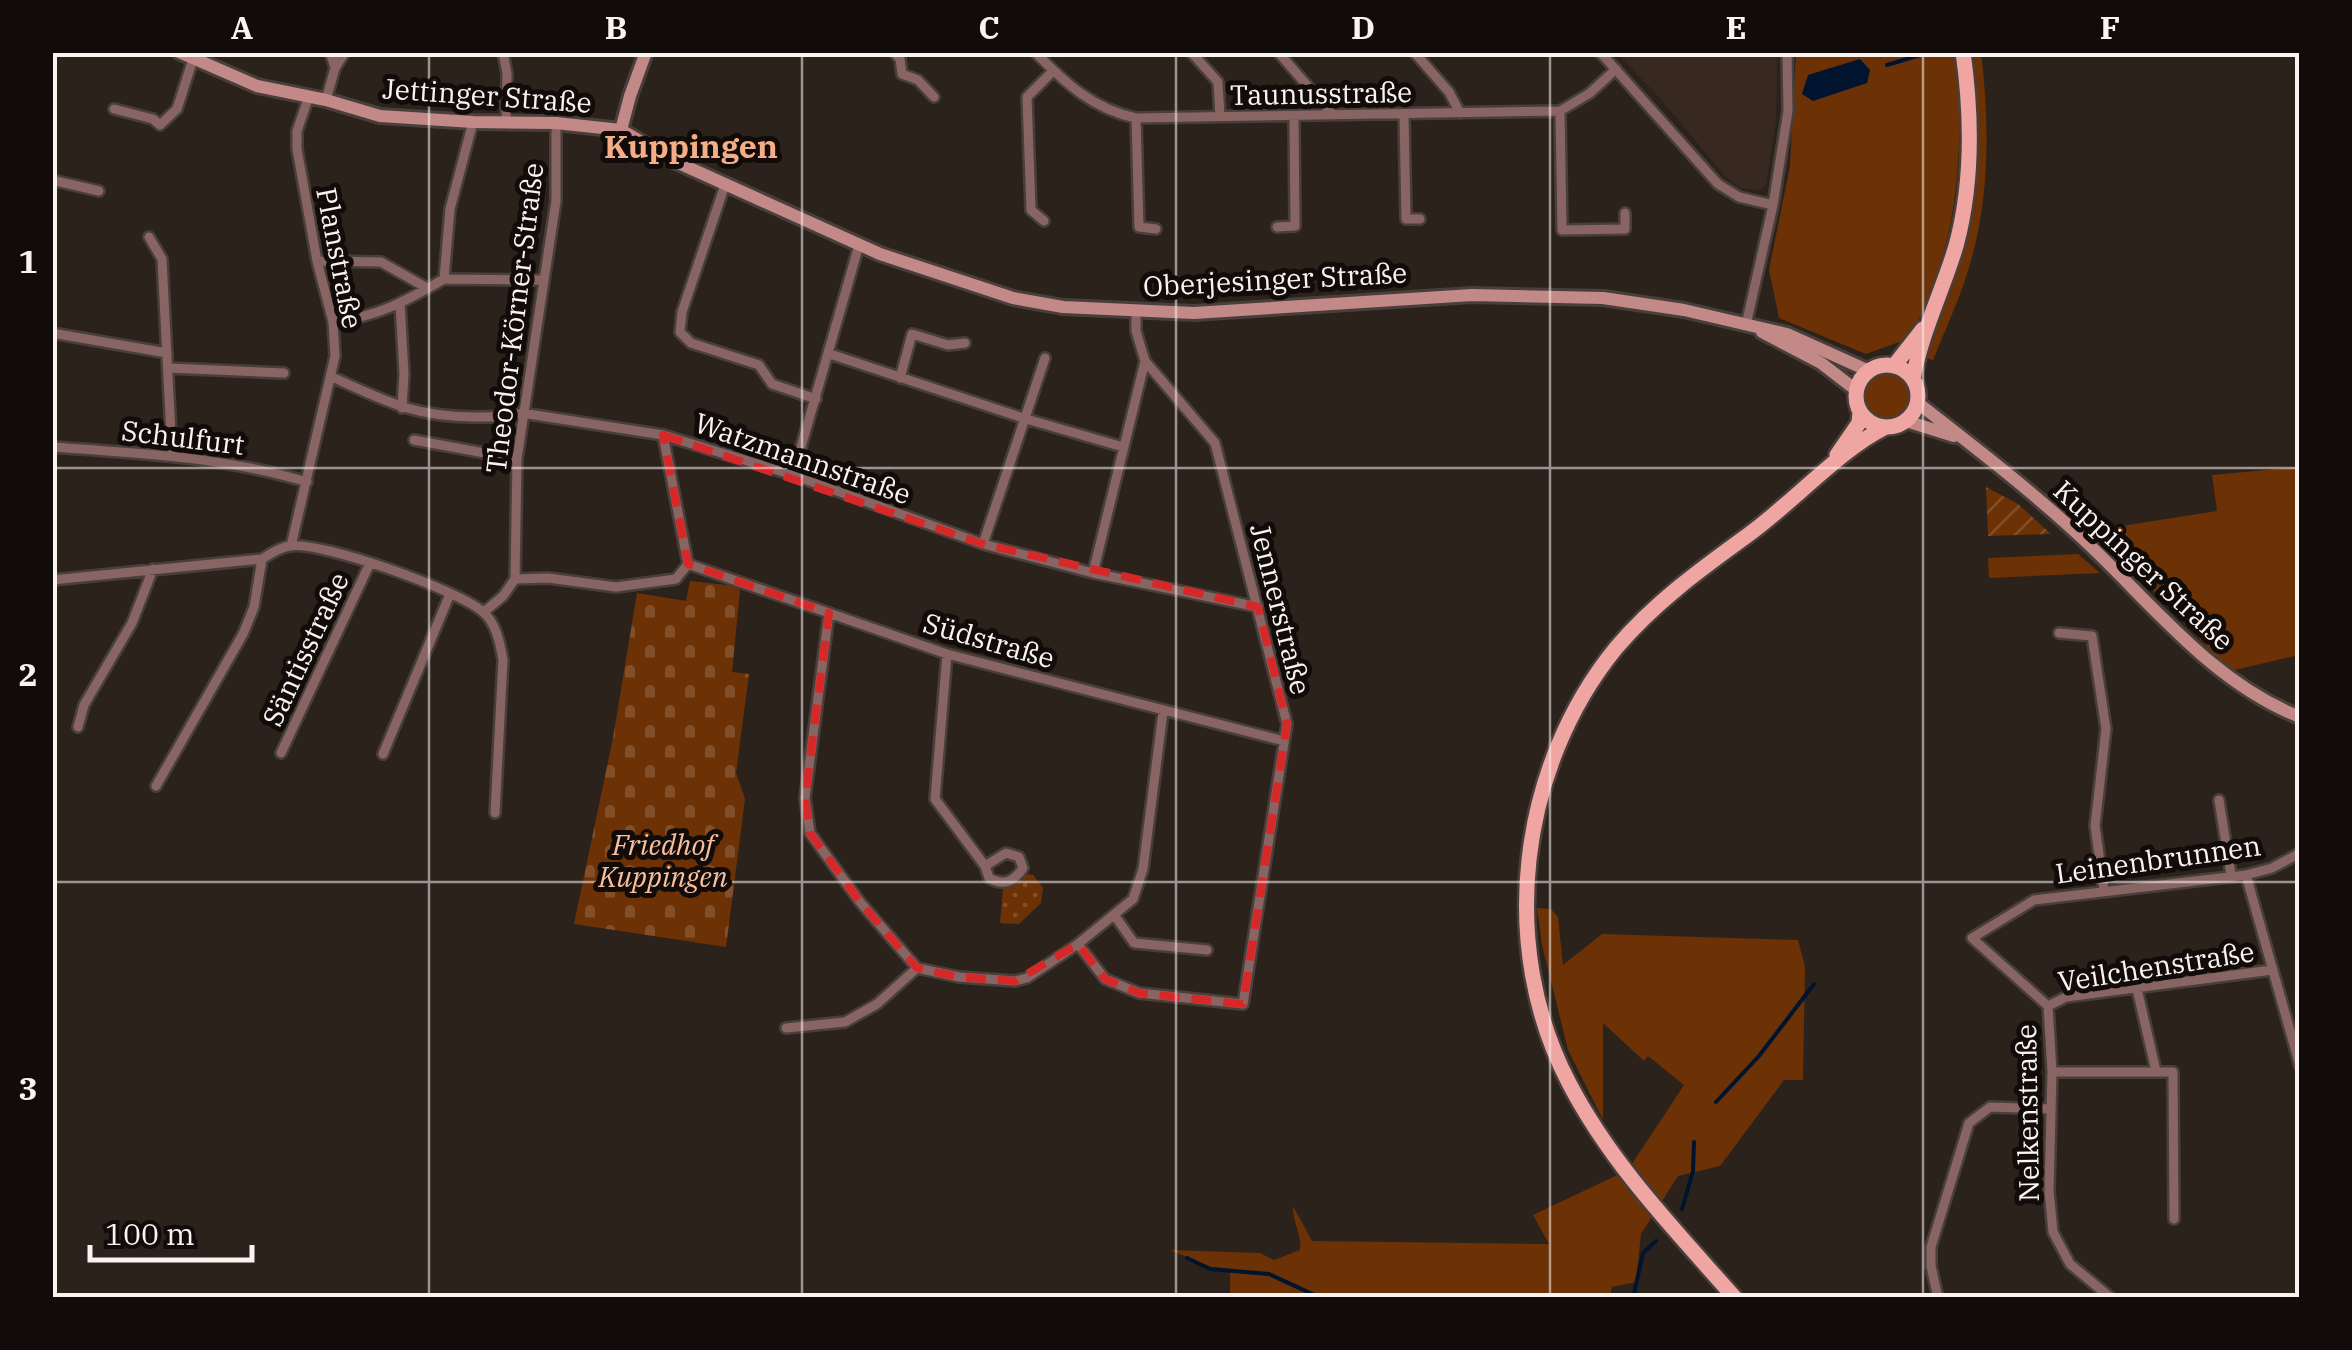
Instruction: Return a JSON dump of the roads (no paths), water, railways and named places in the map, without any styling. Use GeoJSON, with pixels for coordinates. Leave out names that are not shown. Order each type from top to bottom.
{"type":"FeatureCollection","features":[{"type":"Feature","properties":{"kind":"main road","name":"Jettinger Straße"},"geometry":{"type":"LineString","coordinates":[[179,52],[257,86],[380,116],[556,123],[622,130]]}},
{"type":"Feature","properties":{"kind":"main road"},"geometry":{"type":"LineString","coordinates":[[622,130],[646,52]]}},
{"type":"Feature","properties":{"kind":"main road"},"geometry":{"type":"LineString","coordinates":[[1735,1298],[1680,1237],[1594,1127],[1566,1078],[1550,1040],[1534,982],[1527,886],[1534,826],[1543,788],[1565,730],[1584,694],[1618,647],[1676,589],[1884,428],[1906,421],[1918,402],[1913,379],[1928,322],[1956,245],[1966,188],[1969,111],[1963,52]]}},
{"type":"Feature","properties":{"kind":"main road","name":"Oberjesinger Straße"},"geometry":{"type":"LineString","coordinates":[[622,130],[674,161],[859,245],[945,278],[1013,298],[1063,307],[1217,312],[1396,299],[1558,295],[1632,300],[1751,326]]}},
{"type":"Feature","properties":{"kind":"main road"},"geometry":{"type":"LineString","coordinates":[[1894,366],[1928,322]]}},
{"type":"Feature","properties":{"kind":"main road"},"geometry":{"type":"LineString","coordinates":[[1751,326],[1787,334],[1869,370]]}},
{"type":"Feature","properties":{"kind":"main road"},"geometry":{"type":"LineString","coordinates":[[1751,326],[1821,363],[1856,390],[1860,412],[1854,431],[1822,474]]}},
{"type":"Feature","properties":{"kind":"main road"},"geometry":{"type":"LineString","coordinates":[[1856,390],[1869,370],[1878,366],[1894,366],[1913,379]]}},
{"type":"Feature","properties":{"kind":"main road","name":"Kuppinger Straße"},"geometry":{"type":"LineString","coordinates":[[1918,402],[2012,476],[2082,538],[2211,664],[2245,690],[2300,717]]}},
{"type":"Feature","properties":{"kind":"main road"},"geometry":{"type":"LineString","coordinates":[[1860,412],[1872,424],[1884,428]]}},
{"type":"Feature","properties":{"kind":"main road","name":"Kuppinger Straße"},"geometry":{"type":"LineString","coordinates":[[1906,421],[1962,438]]}},
{"type":"Feature","properties":{"kind":"street"},"geometry":{"type":"LineString","coordinates":[[330,52],[335,68]]}},
{"type":"Feature","properties":{"kind":"street"},"geometry":{"type":"LineString","coordinates":[[326,100],[335,68],[345,52]]}},
{"type":"Feature","properties":{"kind":"street"},"geometry":{"type":"LineString","coordinates":[[503,52],[507,74],[506,123]]}},
{"type":"Feature","properties":{"kind":"street"},"geometry":{"type":"LineString","coordinates":[[894,52],[902,74],[918,80],[934,96]]}},
{"type":"Feature","properties":{"kind":"street","name":"Taunusstraße"},"geometry":{"type":"LineString","coordinates":[[1036,52],[1077,92],[1110,112],[1136,118],[1560,111]]}},
{"type":"Feature","properties":{"kind":"street"},"geometry":{"type":"LineString","coordinates":[[1191,52],[1218,82],[1220,117]]}},
{"type":"Feature","properties":{"kind":"street"},"geometry":{"type":"LineString","coordinates":[[1278,52],[1333,115]]}},
{"type":"Feature","properties":{"kind":"street"},"geometry":{"type":"LineString","coordinates":[[1414,52],[1449,92],[1460,113]]}},
{"type":"Feature","properties":{"kind":"street"},"geometry":{"type":"LineString","coordinates":[[1600,52],[1718,184],[1739,197],[1773,204]]}},
{"type":"Feature","properties":{"kind":"street"},"geometry":{"type":"LineString","coordinates":[[1751,326],[1788,111],[1787,52]]}},
{"type":"Feature","properties":{"kind":"street"},"geometry":{"type":"LineString","coordinates":[[114,109],[153,119],[160,126],[177,109],[194,56]]}},
{"type":"Feature","properties":{"kind":"street"},"geometry":{"type":"LineString","coordinates":[[1616,69],[1590,93],[1560,111],[1562,230],[1625,229],[1625,213]]}},
{"type":"Feature","properties":{"kind":"street"},"geometry":{"type":"LineString","coordinates":[[1044,221],[1031,210],[1027,96],[1053,71]]}},
{"type":"Feature","properties":{"kind":"street","name":"Planstraße"},"geometry":{"type":"LineString","coordinates":[[291,546],[335,356],[333,322],[317,261],[297,148],[297,131],[309,96]]}},
{"type":"Feature","properties":{"kind":"street"},"geometry":{"type":"LineString","coordinates":[[1404,115],[1406,219],[1420,218]]}},
{"type":"Feature","properties":{"kind":"street"},"geometry":{"type":"LineString","coordinates":[[1278,227],[1295,226],[1294,117]]}},
{"type":"Feature","properties":{"kind":"street"},"geometry":{"type":"LineString","coordinates":[[1136,118],[1139,227],[1156,228]]}},
{"type":"Feature","properties":{"kind":"street"},"geometry":{"type":"LineString","coordinates":[[444,279],[450,209],[472,122]]}},
{"type":"Feature","properties":{"kind":"street","name":"Theodor-Körner-Straße"},"geometry":{"type":"LineString","coordinates":[[515,578],[517,459],[556,201],[556,123]]}},
{"type":"Feature","properties":{"kind":"street"},"geometry":{"type":"LineString","coordinates":[[52,180],[98,190]]}},
{"type":"Feature","properties":{"kind":"street"},"geometry":{"type":"LineString","coordinates":[[726,185],[682,312],[680,332],[690,343],[759,365],[772,384],[816,399]]}},
{"type":"Feature","properties":{"kind":"street"},"geometry":{"type":"LineString","coordinates":[[149,237],[162,258],[172,455]]}},
{"type":"Feature","properties":{"kind":"street"},"geometry":{"type":"LineString","coordinates":[[793,475],[859,245]]}},
{"type":"Feature","properties":{"kind":"street"},"geometry":{"type":"LineString","coordinates":[[317,261],[381,262],[427,288]]}},
{"type":"Feature","properties":{"kind":"street"},"geometry":{"type":"LineString","coordinates":[[333,322],[364,319],[444,279],[542,280]]}},
{"type":"Feature","properties":{"kind":"street"},"geometry":{"type":"LineString","coordinates":[[400,303],[402,408]]}},
{"type":"Feature","properties":{"kind":"street","name":"Jennerstraße"},"geometry":{"type":"LineString","coordinates":[[1078,944],[1105,979],[1140,993],[1242,1004],[1288,724],[1214,444],[1145,361],[1136,331],[1136,311]]}},
{"type":"Feature","properties":{"kind":"street"},"geometry":{"type":"LineString","coordinates":[[52,333],[167,353]]}},
{"type":"Feature","properties":{"kind":"street"},"geometry":{"type":"LineString","coordinates":[[900,378],[912,334],[948,345],[965,343]]}},
{"type":"Feature","properties":{"kind":"street"},"geometry":{"type":"LineString","coordinates":[[830,354],[1122,447]]}},
{"type":"Feature","properties":{"kind":"street"},"geometry":{"type":"LineString","coordinates":[[983,544],[1044,358]]}},
{"type":"Feature","properties":{"kind":"street"},"geometry":{"type":"LineString","coordinates":[[1093,573],[1145,361]]}},
{"type":"Feature","properties":{"kind":"street"},"geometry":{"type":"LineString","coordinates":[[168,368],[284,372]]}},
{"type":"Feature","properties":{"kind":"street","name":"Watzmannstraße"},"geometry":{"type":"LineString","coordinates":[[332,377],[402,408],[437,416],[522,413],[664,435],[793,475],[983,544],[1093,573],[1258,607]]}},
{"type":"Feature","properties":{"kind":"street"},"geometry":{"type":"LineString","coordinates":[[484,612],[503,596],[515,578],[632,586],[676,579],[688,564],[664,435]]}},
{"type":"Feature","properties":{"kind":"street"},"geometry":{"type":"LineString","coordinates":[[414,440],[517,459]]}},
{"type":"Feature","properties":{"kind":"street","name":"Schulfurt"},"geometry":{"type":"LineString","coordinates":[[52,447],[172,455],[269,471],[307,482]]}},
{"type":"Feature","properties":{"kind":"street"},"geometry":{"type":"LineString","coordinates":[[52,580],[262,559],[291,546],[370,563],[450,594],[484,612],[498,636],[503,660],[495,813]]}},
{"type":"Feature","properties":{"kind":"street"},"geometry":{"type":"LineString","coordinates":[[156,786],[243,634],[254,607],[262,559]]}},
{"type":"Feature","properties":{"kind":"street","name":"Säntisstraße"},"geometry":{"type":"LineString","coordinates":[[281,754],[370,563]]}},
{"type":"Feature","properties":{"kind":"street","name":"Südstraße"},"geometry":{"type":"LineString","coordinates":[[688,564],[947,654],[1284,741]]}},
{"type":"Feature","properties":{"kind":"street"},"geometry":{"type":"LineString","coordinates":[[78,726],[84,705],[132,623],[153,569]]}},
{"type":"Feature","properties":{"kind":"street"},"geometry":{"type":"LineString","coordinates":[[383,754],[450,594]]}},
{"type":"Feature","properties":{"kind":"street"},"geometry":{"type":"LineString","coordinates":[[829,613],[805,798],[810,834],[860,902],[917,968],[959,977],[1014,981],[1042,970],[1133,899],[1143,870],[1163,712]]}},
{"type":"Feature","properties":{"kind":"street"},"geometry":{"type":"LineString","coordinates":[[2060,634],[2092,636],[2106,729],[2095,826],[2104,890]]}},
{"type":"Feature","properties":{"kind":"street"},"geometry":{"type":"LineString","coordinates":[[947,654],[935,799],[984,866]]}},
{"type":"Feature","properties":{"kind":"street"},"geometry":{"type":"LineString","coordinates":[[2219,800],[2231,875]]}},
{"type":"Feature","properties":{"kind":"street","name":"Leinenbrunnen"},"geometry":{"type":"LineString","coordinates":[[1972,938],[2034,900],[2246,875],[2272,868],[2300,853]]}},
{"type":"Feature","properties":{"kind":"street"},"geometry":{"type":"LineString","coordinates":[[2246,875],[2300,1066]]}},
{"type":"Feature","properties":{"kind":"street"},"geometry":{"type":"LineString","coordinates":[[1115,916],[1134,943],[1206,950]]}},
{"type":"Feature","properties":{"kind":"street","name":"Nelkenstraße"},"geometry":{"type":"LineString","coordinates":[[1972,938],[2048,1006],[2052,1072],[2049,1191],[2053,1232],[2070,1264],[2111,1298]]}},
{"type":"Feature","properties":{"kind":"street"},"geometry":{"type":"LineString","coordinates":[[786,1028],[845,1022],[877,1004],[917,968]]}},
{"type":"Feature","properties":{"kind":"street","name":"Veilchenstraße"},"geometry":{"type":"LineString","coordinates":[[2048,1006],[2066,996],[2272,970]]}},
{"type":"Feature","properties":{"kind":"street"},"geometry":{"type":"LineString","coordinates":[[2138,988],[2156,1071]]}},
{"type":"Feature","properties":{"kind":"street"},"geometry":{"type":"LineString","coordinates":[[2052,1072],[2173,1072],[2174,1219]]}},
{"type":"Feature","properties":{"kind":"street"},"geometry":{"type":"LineString","coordinates":[[1938,1298],[1931,1248],[1970,1123],[1990,1108],[2052,1109]]}},
{"type":"Feature","properties":{"kind":"street"},"geometry":{"type":"LineString","coordinates":[[2094,1286],[2094,1298]]}},
{"type":"Feature","properties":{"kind":"water"},"geometry":{"type":"Polygon","coordinates":[[[1860,59],[1870,70],[1867,83],[1813,101],[1802,94],[1808,75],[1860,59]]]}},
{"type":"Feature","properties":{"kind":"waterway"},"geometry":{"type":"LineString","coordinates":[[1887,65],[1930,52]]}},
{"type":"Feature","properties":{"kind":"waterway"},"geometry":{"type":"LineString","coordinates":[[1716,1102],[1759,1056],[1814,984]]}},
{"type":"Feature","properties":{"kind":"waterway"},"geometry":{"type":"LineString","coordinates":[[1682,1209],[1693,1171],[1694,1142]]}},
{"type":"Feature","properties":{"kind":"waterway"},"geometry":{"type":"LineString","coordinates":[[1633,1298],[1643,1253],[1656,1241]]}},
{"type":"Feature","properties":{"kind":"waterway"},"geometry":{"type":"LineString","coordinates":[[1187,1258],[1210,1269],[1269,1274],[1321,1298]]}},
{"type":"Feature","properties":{"kind":"district","name":"Kuppingen"},"geometry":{"type":"Point","coordinates":[691,146]}},
{"type":"Feature","properties":{"kind":"park label","name":"Friedhof Kuppingen"},"geometry":{"type":"Point","coordinates":[663,860]}}]}
